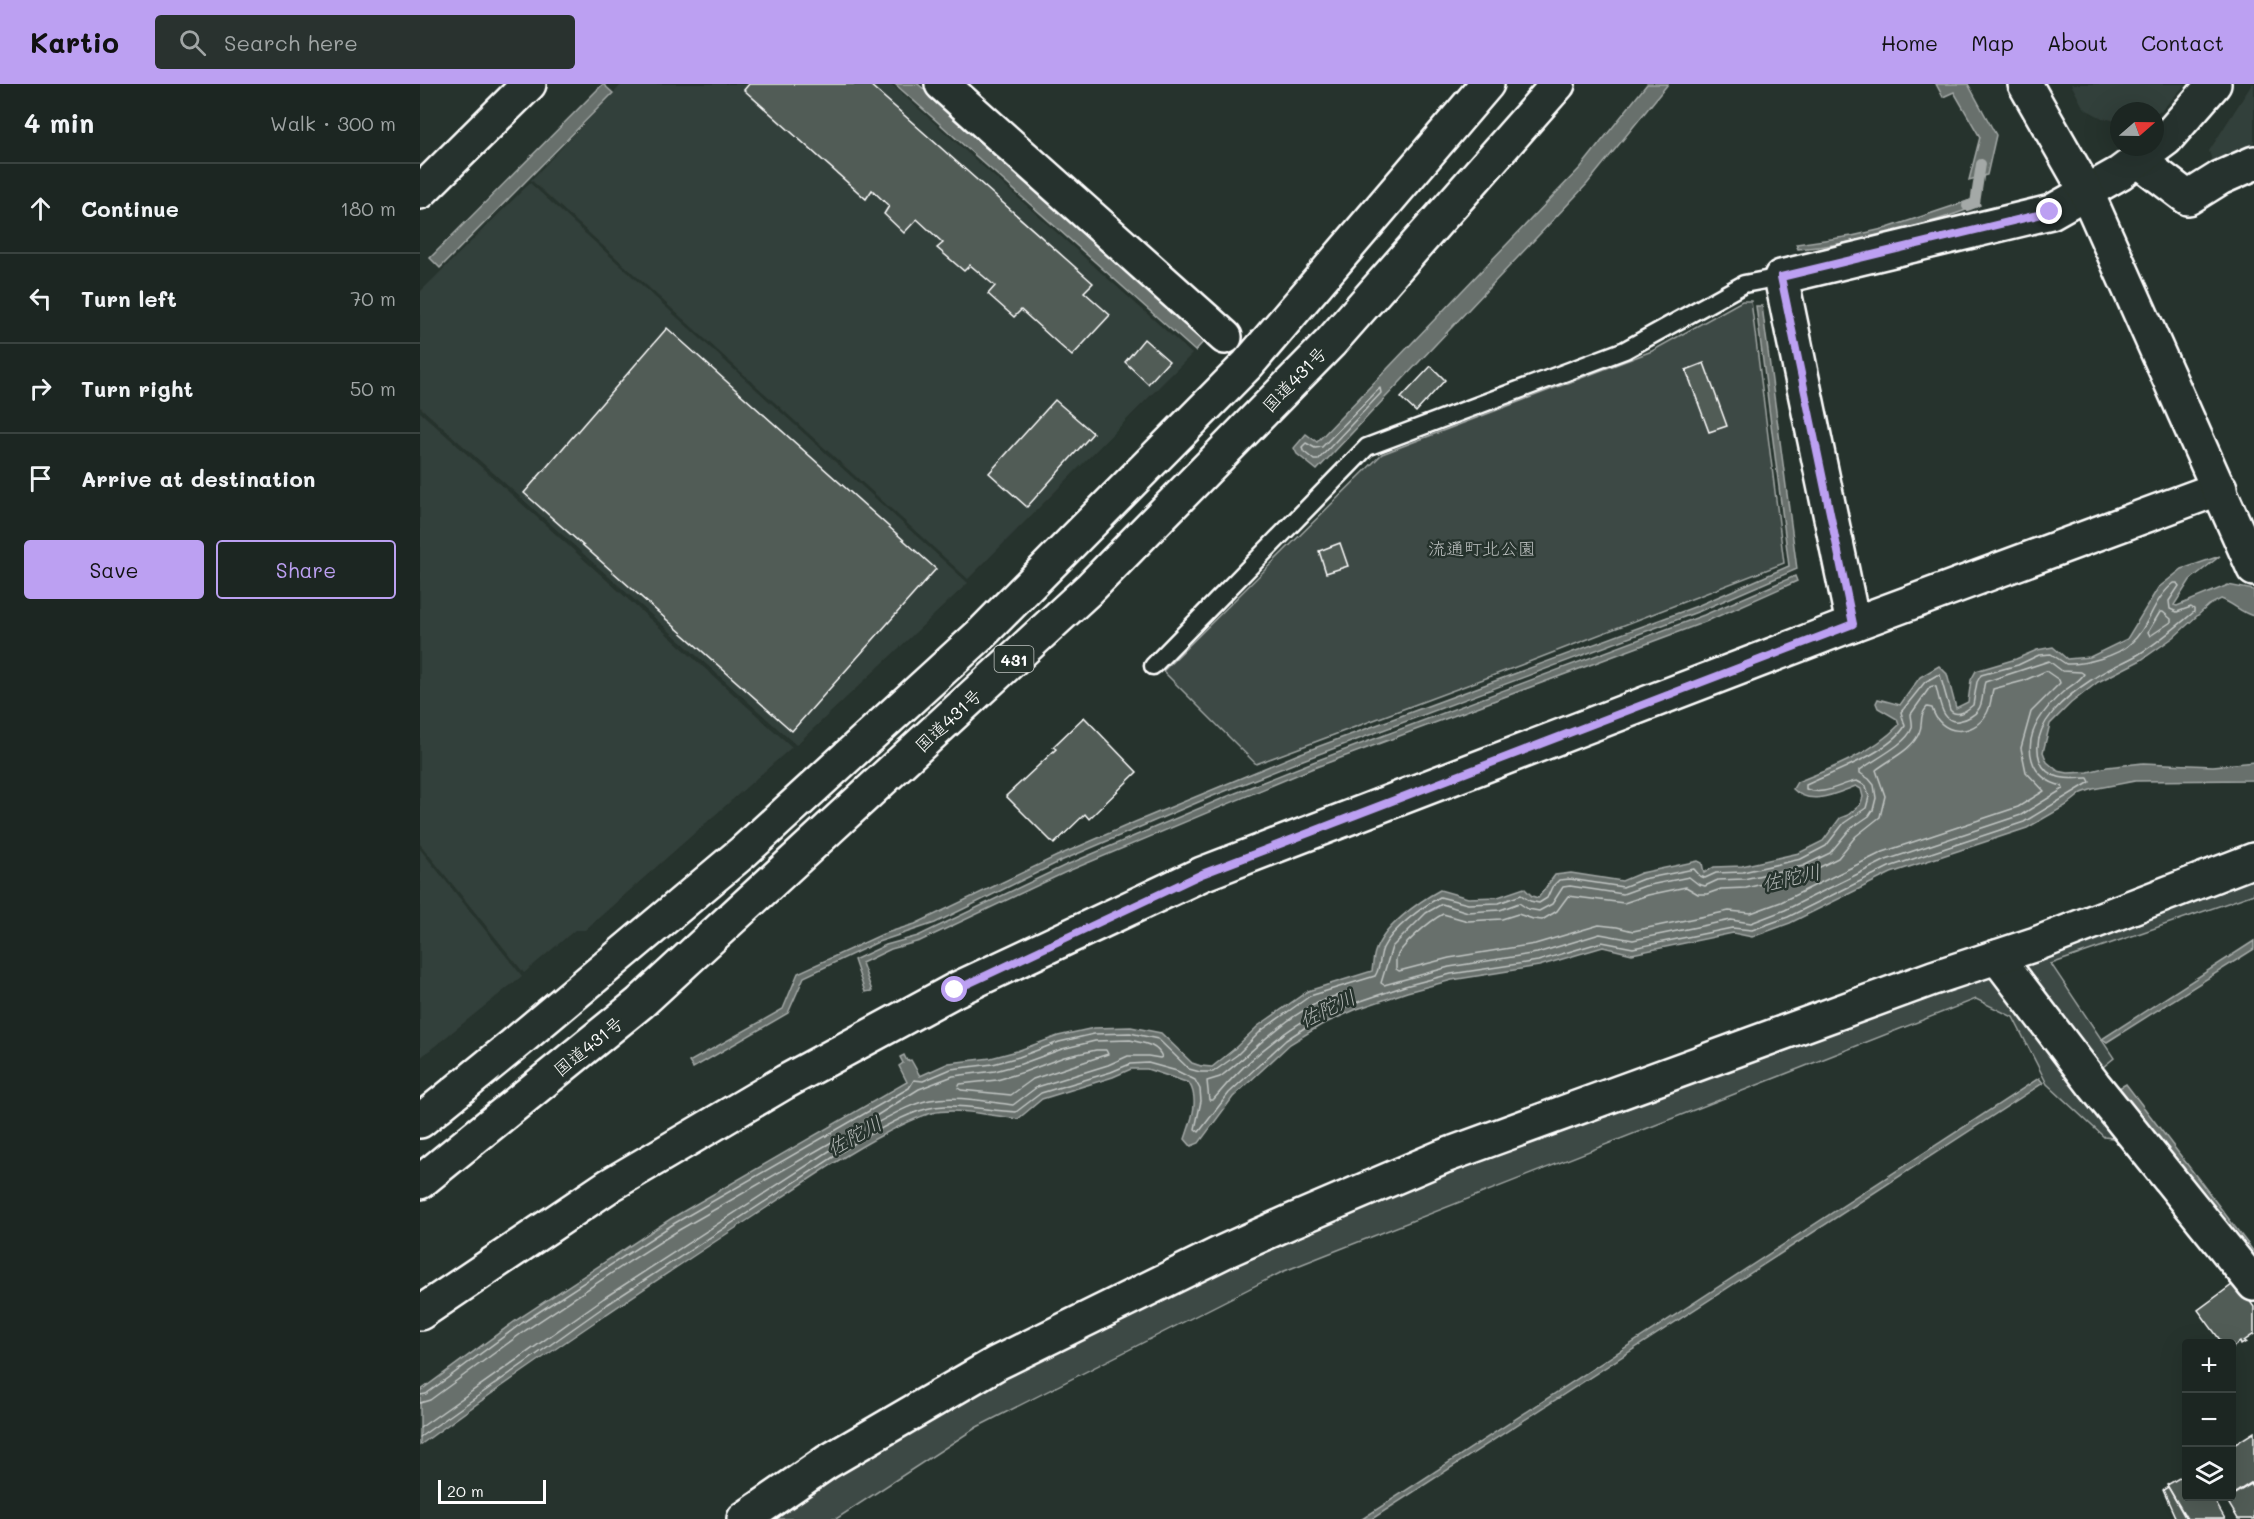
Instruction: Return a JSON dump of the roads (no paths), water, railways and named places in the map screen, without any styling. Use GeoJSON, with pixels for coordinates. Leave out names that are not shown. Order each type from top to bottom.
{"type":"FeatureCollection","features":[{"type":"Feature","properties":{"kind":"main road"},"geometry":{"type":"LineString","coordinates":[[420,192],[529,84]]}},
{"type":"Feature","properties":{"kind":"main road"},"geometry":{"type":"LineString","coordinates":[[942,84],[1225,337]]}},
{"type":"Feature","properties":{"kind":"main road","name":"431"},"geometry":{"type":"LineString","coordinates":[[420,1121],[743,852],[980,635],[1248,364],[1486,84]]}},
{"type":"Feature","properties":{"kind":"main road","name":"国道431号"},"geometry":{"type":"LineString","coordinates":[[420,1182],[640,1003],[1089,590],[1330,343],[1558,84]]}},
{"type":"Feature","properties":{"kind":"main road"},"geometry":{"type":"LineString","coordinates":[[2025,84],[2086,191],[2254,568]]}},
{"type":"Feature","properties":{"kind":"main road"},"geometry":{"type":"LineString","coordinates":[[1853,624],[1781,277],[2050,212],[2120,173],[2166,139],[2214,84]]}},
{"type":"Feature","properties":{"kind":"main road"},"geometry":{"type":"LineString","coordinates":[[2138,160],[2188,198],[2220,178],[2254,163]]}},
{"type":"Feature","properties":{"kind":"main road"},"geometry":{"type":"LineString","coordinates":[[420,1313],[610,1185],[785,1082],[955,990],[1202,874],[1853,624],[2224,498]]}},
{"type":"Feature","properties":{"kind":"main road"},"geometry":{"type":"LineString","coordinates":[[744,1519],[827,1462],[997,1363],[1223,1252],[1292,1221],[1453,1153],[1933,978],[1997,957],[2254,860]]}},
{"type":"Feature","properties":{"kind":"main road"},"geometry":{"type":"LineString","coordinates":[[1997,957],[2094,1085],[2254,1284]]}},
{"type":"Feature","properties":{"kind":"lane"},"geometry":{"type":"LineString","coordinates":[[1153,666],[1367,447],[1625,350],[1744,285],[1781,277]]}},
{"type":"Feature","properties":{"kind":"water"},"geometry":{"type":"Polygon","coordinates":[[[603,84],[613,93],[440,268],[430,258],[603,84]]]}},
{"type":"Feature","properties":{"kind":"water"},"geometry":{"type":"Polygon","coordinates":[[[895,84],[918,84],[1205,340],[1195,351],[895,84]]]}},
{"type":"Feature","properties":{"kind":"water"},"geometry":{"type":"Polygon","coordinates":[[[1647,84],[1668,84],[1587,184],[1317,470],[1297,454],[1294,448],[1306,434],[1317,442],[1581,167],[1647,84]]]}},
{"type":"Feature","properties":{"kind":"water"},"geometry":{"type":"Polygon","coordinates":[[[1936,84],[1968,84],[1996,135],[1987,175],[1969,180],[1980,137],[1954,92],[1943,97],[1936,84]]]}},
{"type":"Feature","properties":{"kind":"water"},"geometry":{"type":"Polygon","coordinates":[[[1977,198],[1980,205],[1868,239],[1798,249],[1796,244],[1852,236],[1887,228],[1977,198]]]}},
{"type":"Feature","properties":{"kind":"water"},"geometry":{"type":"Polygon","coordinates":[[[1756,306],[1762,306],[1797,569],[1700,611],[1208,798],[1063,860],[935,923],[878,942],[804,977],[788,1013],[693,1068],[689,1062],[783,1009],[798,973],[883,934],[915,924],[1057,856],[1301,753],[1697,606],[1789,566],[1756,306]]]}},
{"type":"Feature","properties":{"kind":"water","name":"佐陀川"},"geometry":{"type":"Polygon","coordinates":[[[2220,556],[2190,580],[2174,605],[2177,606],[2228,585],[2254,590],[2254,616],[2221,599],[2209,605],[2174,637],[2141,660],[2098,682],[2071,703],[2050,724],[2043,752],[2047,762],[2058,771],[2068,773],[2143,763],[2213,766],[2254,762],[2254,780],[2135,781],[2093,789],[2082,793],[2067,805],[2027,828],[1891,873],[1790,923],[1752,937],[1733,933],[1632,954],[1603,947],[1539,966],[1452,980],[1357,1009],[1321,1025],[1290,1044],[1233,1097],[1199,1143],[1191,1146],[1185,1139],[1194,1103],[1189,1083],[1147,1069],[1131,1069],[1113,1077],[1042,1099],[1018,1119],[952,1111],[942,1111],[920,1117],[870,1141],[810,1179],[592,1324],[420,1445],[420,1391],[518,1319],[672,1218],[907,1082],[899,1066],[903,1063],[900,1057],[904,1055],[907,1061],[911,1060],[920,1076],[949,1063],[991,1058],[1058,1036],[1094,1028],[1131,1027],[1161,1033],[1192,1063],[1212,1067],[1258,1026],[1308,991],[1372,971],[1375,952],[1385,933],[1412,908],[1440,890],[1468,898],[1498,897],[1524,888],[1532,896],[1538,898],[1555,875],[1571,873],[1622,881],[1641,873],[1698,861],[1702,863],[1704,873],[1714,867],[1742,866],[1799,853],[1823,841],[1840,818],[1848,815],[1860,805],[1863,797],[1861,789],[1856,786],[1832,795],[1815,798],[1807,797],[1793,789],[1797,782],[1864,752],[1899,725],[1897,719],[1878,708],[1876,703],[1878,699],[1900,705],[1920,677],[1939,666],[1947,674],[1956,708],[1968,702],[1971,680],[1976,671],[2037,650],[2053,647],[2067,659],[2090,657],[2127,639],[2158,588],[2182,569],[2220,556]]]}},
{"type":"Feature","properties":{"kind":"water"},"geometry":{"type":"Polygon","coordinates":[[[1795,576],[1797,581],[1705,622],[1311,769],[1066,872],[920,941],[891,949],[862,963],[872,991],[865,992],[854,960],[886,945],[918,936],[1064,866],[1233,794],[1704,615],[1795,576]]]}},
{"type":"Feature","properties":{"kind":"water"},"geometry":{"type":"Polygon","coordinates":[[[2254,941],[2254,949],[2107,1042],[2102,1039],[2254,941]]]}},
{"type":"Feature","properties":{"kind":"water"},"geometry":{"type":"Polygon","coordinates":[[[2039,1078],[2043,1083],[1372,1519],[1362,1519],[2039,1078]]]}},
{"type":"Feature","properties":{"kind":"water"},"geometry":{"type":"Polygon","coordinates":[[[2126,1084],[2254,1252],[2254,1264],[2119,1088],[2126,1084]]]}},
{"type":"Feature","properties":{"kind":"waterway"},"geometry":{"type":"LineString","coordinates":[[1967,206],[1975,203],[1981,164]]}},
{"type":"Feature","properties":{"kind":"park label","name":"流通町北公園"},"geometry":{"type":"Point","coordinates":[1482,548]}}]}
